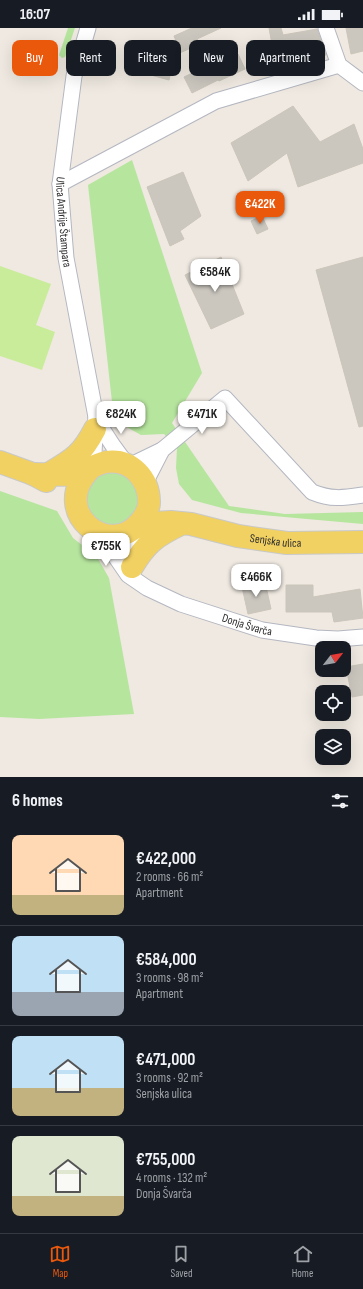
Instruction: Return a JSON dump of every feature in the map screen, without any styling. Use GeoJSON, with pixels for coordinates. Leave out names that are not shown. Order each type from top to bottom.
{"type":"FeatureCollection","features":[{"type":"Feature","properties":{"kind":"main road"},"geometry":{"type":"LineString","coordinates":[[41,474],[77,456],[87,445],[95,423]]}},
{"type":"Feature","properties":{"kind":"main road"},"geometry":{"type":"LineString","coordinates":[[0,462],[41,474],[75,474],[89,470]]}},
{"type":"Feature","properties":{"kind":"main road"},"geometry":{"type":"LineString","coordinates":[[41,474],[65,494],[77,510],[82,521],[91,529],[102,534],[114,536],[126,533],[137,527],[144,517],[149,505],[149,494],[139,473],[129,466],[118,462],[107,462],[97,465],[82,477],[77,486],[75,498],[77,510]]}},
{"type":"Feature","properties":{"kind":"main road","name":"Senjska ulica"},"geometry":{"type":"LineString","coordinates":[[145,483],[165,507],[187,523]]}},
{"type":"Feature","properties":{"kind":"main road","name":"Senjska ulica"},"geometry":{"type":"LineString","coordinates":[[137,527],[154,522],[187,523],[238,536],[287,543],[363,542]]}},
{"type":"Feature","properties":{"kind":"main road"},"geometry":{"type":"LineString","coordinates":[[136,575],[141,552],[154,539],[187,523]]}},
{"type":"Feature","properties":{"kind":"street","name":"Ulica Andrije Štampara"},"geometry":{"type":"LineString","coordinates":[[88,28],[74,76],[60,184],[66,258],[95,423],[94,453],[89,470]]}},
{"type":"Feature","properties":{"kind":"street"},"geometry":{"type":"LineString","coordinates":[[326,28],[339,64],[363,83]]}},
{"type":"Feature","properties":{"kind":"street"},"geometry":{"type":"LineString","coordinates":[[60,184],[216,101],[339,64]]}},
{"type":"Feature","properties":{"kind":"street"},"geometry":{"type":"LineString","coordinates":[[129,466],[162,450],[224,398],[312,492],[325,497],[341,498],[363,495]]}},
{"type":"Feature","properties":{"kind":"street","name":"Ulica Andrije Štampara"},"geometry":{"type":"LineString","coordinates":[[95,423],[129,466]]}},
{"type":"Feature","properties":{"kind":"street"},"geometry":{"type":"LineString","coordinates":[[145,483],[162,450]]}},
{"type":"Feature","properties":{"kind":"street"},"geometry":{"type":"LineString","coordinates":[[136,575],[130,556],[130,541],[137,527]]}},
{"type":"Feature","properties":{"kind":"street","name":"Donja Švarča"},"geometry":{"type":"LineString","coordinates":[[91,529],[106,543],[128,575],[136,575],[147,588],[182,604],[262,630],[316,638],[338,639],[363,637]]}},
{"type":"Feature","properties":{"kind":"green space"},"geometry":{"type":"Polygon","coordinates":[[[68,28],[75,28],[71,40],[66,40],[65,57],[62,58],[59,55],[68,28]]]}},
{"type":"Feature","properties":{"kind":"green space"},"geometry":{"type":"Polygon","coordinates":[[[132,160],[202,373],[172,423],[229,506],[285,514],[363,512],[363,524],[241,513],[192,500],[179,484],[176,468],[177,448],[164,434],[141,435],[123,425],[112,402],[88,185],[132,160]]]}},
{"type":"Feature","properties":{"kind":"green space"},"geometry":{"type":"Polygon","coordinates":[[[0,266],[51,284],[36,325],[55,332],[42,370],[0,356],[0,266]]]}},
{"type":"Feature","properties":{"kind":"green space"},"geometry":{"type":"Polygon","coordinates":[[[121,471],[140,490],[139,509],[126,523],[108,527],[91,517],[85,491],[88,483],[102,472],[121,471]]]}},
{"type":"Feature","properties":{"kind":"green space"},"geometry":{"type":"Polygon","coordinates":[[[0,491],[57,511],[73,538],[97,557],[109,578],[134,714],[39,719],[0,717],[0,491]]]}},
{"type":"Feature","properties":{"kind":"building"},"geometry":{"type":"Polygon","coordinates":[[[192,28],[221,28],[198,40],[189,40],[189,49],[181,52],[181,40],[176,40],[174,36],[192,28]]]}},
{"type":"Feature","properties":{"kind":"building"},"geometry":{"type":"Polygon","coordinates":[[[269,28],[281,28],[283,35],[317,29],[321,40],[271,40],[269,28]]]}},
{"type":"Feature","properties":{"kind":"building"},"geometry":{"type":"Polygon","coordinates":[[[346,28],[363,28],[363,51],[351,54],[346,28]]]}},
{"type":"Feature","properties":{"kind":"building"},"geometry":{"type":"Polygon","coordinates":[[[238,54],[245,69],[238,72],[238,54]]]}},
{"type":"Feature","properties":{"kind":"building"},"geometry":{"type":"Polygon","coordinates":[[[189,75],[189,76],[230,76],[219,81],[218,80],[192,93],[184,77],[189,75]]]}},
{"type":"Feature","properties":{"kind":"building"},"geometry":{"type":"Polygon","coordinates":[[[154,76],[170,76],[169,80],[154,76]]]}},
{"type":"Feature","properties":{"kind":"building"},"geometry":{"type":"Polygon","coordinates":[[[293,106],[320,142],[354,124],[363,149],[363,163],[298,187],[287,153],[248,181],[231,143],[293,106]]]}},
{"type":"Feature","properties":{"kind":"building"},"geometry":{"type":"Polygon","coordinates":[[[183,172],[201,216],[180,231],[184,239],[170,246],[147,187],[183,172]]]}},
{"type":"Feature","properties":{"kind":"building"},"geometry":{"type":"Polygon","coordinates":[[[262,216],[268,229],[257,234],[251,221],[262,216]]]}},
{"type":"Feature","properties":{"kind":"building"},"geometry":{"type":"Polygon","coordinates":[[[221,257],[244,314],[211,329],[185,275],[221,257]]]}},
{"type":"Feature","properties":{"kind":"building"},"geometry":{"type":"Polygon","coordinates":[[[363,257],[363,426],[359,427],[316,270],[363,257]]]}},
{"type":"Feature","properties":{"kind":"building"},"geometry":{"type":"Polygon","coordinates":[[[265,582],[271,609],[248,614],[242,587],[265,582]]]}},
{"type":"Feature","properties":{"kind":"building"},"geometry":{"type":"Polygon","coordinates":[[[286,585],[313,585],[313,597],[360,589],[363,618],[334,622],[332,612],[286,612],[286,585]]]}},
{"type":"Feature","properties":{"kind":"building"},"geometry":{"type":"Polygon","coordinates":[[[363,664],[363,695],[352,697],[351,685],[350,685],[348,677],[351,677],[351,666],[363,664]]]}}]}
